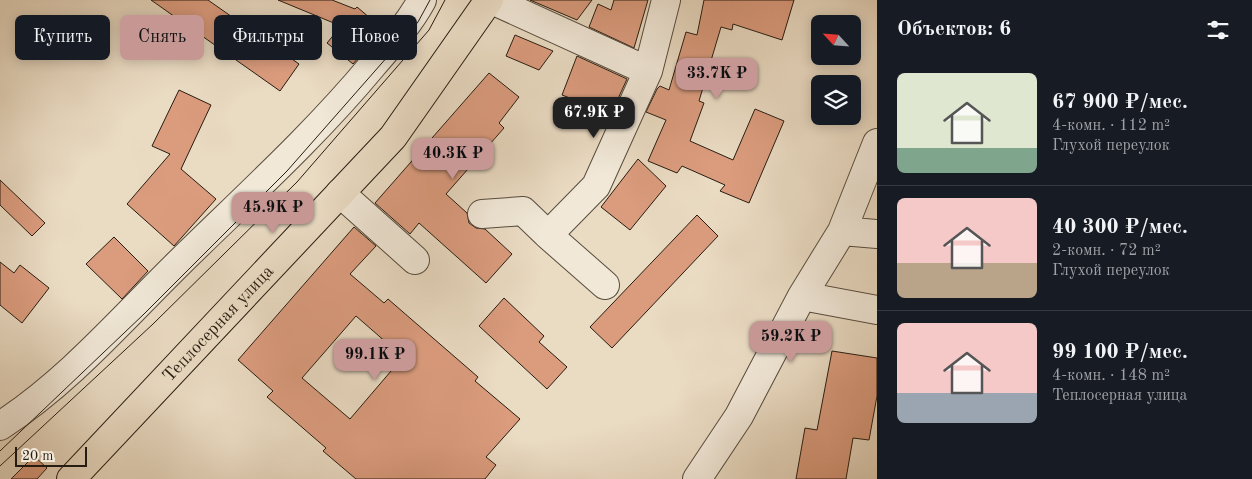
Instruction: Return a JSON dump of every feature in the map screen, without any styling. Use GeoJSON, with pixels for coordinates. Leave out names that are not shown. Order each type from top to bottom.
{"type":"FeatureCollection","features":[{"type":"Feature","properties":{"kind":"main road","name":"Теплосерная улица"},"geometry":{"type":"LineString","coordinates":[[71,479],[393,137],[491,0]]}},
{"type":"Feature","properties":{"kind":"street"},"geometry":{"type":"LineString","coordinates":[[0,426],[40,398],[296,150],[362,78],[414,16],[422,0]]}},
{"type":"Feature","properties":{"kind":"street"},"geometry":{"type":"LineString","coordinates":[[491,0],[648,71]]}},
{"type":"Feature","properties":{"kind":"street"},"geometry":{"type":"LineString","coordinates":[[548,235],[596,186],[648,71],[666,0]]}},
{"type":"Feature","properties":{"kind":"street"},"geometry":{"type":"LineString","coordinates":[[697,479],[739,416],[802,296],[842,231],[877,143]]}},
{"type":"Feature","properties":{"kind":"street"},"geometry":{"type":"LineString","coordinates":[[340,193],[415,260]]}},
{"type":"Feature","properties":{"kind":"street"},"geometry":{"type":"LineString","coordinates":[[482,214],[523,211],[605,285]]}},
{"type":"Feature","properties":{"kind":"street"},"geometry":{"type":"LineString","coordinates":[[842,231],[877,234]]}},
{"type":"Feature","properties":{"kind":"street"},"geometry":{"type":"LineString","coordinates":[[802,296],[877,310]]}},
{"type":"Feature","properties":{"kind":"building"},"geometry":{"type":"Polygon","coordinates":[[[151,0],[208,0],[229,15],[214,15],[214,44],[204,37],[204,15],[172,15],[151,0]]]}},
{"type":"Feature","properties":{"kind":"building"},"geometry":{"type":"Polygon","coordinates":[[[278,0],[332,0],[355,9],[357,7],[366,15],[332,15],[332,22],[322,18],[322,15],[314,15],[278,0]]]}},
{"type":"Feature","properties":{"kind":"building"},"geometry":{"type":"Polygon","coordinates":[[[530,0],[592,0],[577,20],[530,0]]]}},
{"type":"Feature","properties":{"kind":"building"},"geometry":{"type":"Polygon","coordinates":[[[614,0],[648,0],[634,48],[589,27],[598,4],[611,10],[614,0]]]}},
{"type":"Feature","properties":{"kind":"building"},"geometry":{"type":"Polygon","coordinates":[[[704,0],[794,0],[782,40],[733,24],[732,30],[721,27],[699,101],[704,103],[690,141],[733,160],[755,109],[784,121],[749,203],[720,191],[725,185],[682,166],[677,173],[648,161],[666,120],[646,112],[660,86],[669,90],[686,32],[697,35],[704,0]]]}},
{"type":"Feature","properties":{"kind":"building"},"geometry":{"type":"Polygon","coordinates":[[[515,35],[553,51],[539,70],[506,56],[515,35]]]}},
{"type":"Feature","properties":{"kind":"building"},"geometry":{"type":"Polygon","coordinates":[[[332,37],[332,47],[327,43],[332,37]]]}},
{"type":"Feature","properties":{"kind":"building"},"geometry":{"type":"Polygon","coordinates":[[[577,56],[627,79],[611,114],[562,95],[577,56]]]}},
{"type":"Feature","properties":{"kind":"building"},"geometry":{"type":"Polygon","coordinates":[[[236,60],[293,60],[299,64],[280,91],[236,60]]]}},
{"type":"Feature","properties":{"kind":"building"},"geometry":{"type":"Polygon","coordinates":[[[348,60],[356,60],[353,64],[348,60]]]}},
{"type":"Feature","properties":{"kind":"building"},"geometry":{"type":"Polygon","coordinates":[[[489,73],[519,97],[499,123],[504,128],[446,194],[467,213],[469,223],[476,228],[485,229],[512,254],[486,283],[419,223],[410,234],[375,203],[489,73]]]}},
{"type":"Feature","properties":{"kind":"building"},"geometry":{"type":"Polygon","coordinates":[[[179,90],[211,105],[181,169],[216,199],[174,246],[127,204],[170,154],[152,146],[179,90]]]}},
{"type":"Feature","properties":{"kind":"building"},"geometry":{"type":"Polygon","coordinates":[[[638,159],[666,186],[630,230],[601,207],[638,159]]]}},
{"type":"Feature","properties":{"kind":"building"},"geometry":{"type":"Polygon","coordinates":[[[0,180],[45,223],[32,236],[0,205],[0,180]]]}},
{"type":"Feature","properties":{"kind":"building"},"geometry":{"type":"Polygon","coordinates":[[[697,215],[718,236],[612,348],[590,327],[697,215]]]}},
{"type":"Feature","properties":{"kind":"building"},"geometry":{"type":"Polygon","coordinates":[[[354,227],[376,246],[350,274],[384,303],[388,299],[478,377],[475,381],[520,419],[486,457],[496,465],[485,479],[356,479],[323,451],[326,448],[267,397],[273,391],[238,360],[354,227]],[[356,316],[302,378],[350,419],[403,357],[356,316]]]}},
{"type":"Feature","properties":{"kind":"building"},"geometry":{"type":"Polygon","coordinates":[[[114,237],[148,271],[122,299],[86,264],[114,237]]]}},
{"type":"Feature","properties":{"kind":"building"},"geometry":{"type":"Polygon","coordinates":[[[0,262],[14,273],[20,265],[49,288],[22,323],[0,305],[0,262]]]}},
{"type":"Feature","properties":{"kind":"building"},"geometry":{"type":"Polygon","coordinates":[[[504,298],[544,336],[539,342],[567,367],[547,389],[479,326],[504,298]]]}},
{"type":"Feature","properties":{"kind":"building"},"geometry":{"type":"Polygon","coordinates":[[[832,351],[877,358],[877,396],[869,440],[853,438],[846,479],[796,479],[805,428],[817,430],[832,351]]]}},
{"type":"Feature","properties":{"kind":"building"},"geometry":{"type":"Polygon","coordinates":[[[34,456],[47,468],[37,479],[11,479],[34,456]]]}},
{"type":"Feature","properties":{"kind":"tram line"},"geometry":{"type":"LineString","coordinates":[[0,451],[144,314],[287,171],[418,22],[430,0]]}},
{"type":"Feature","properties":{"kind":"tram line"},"geometry":{"type":"LineString","coordinates":[[0,466],[153,324],[297,182],[429,30],[445,0]]}}]}
